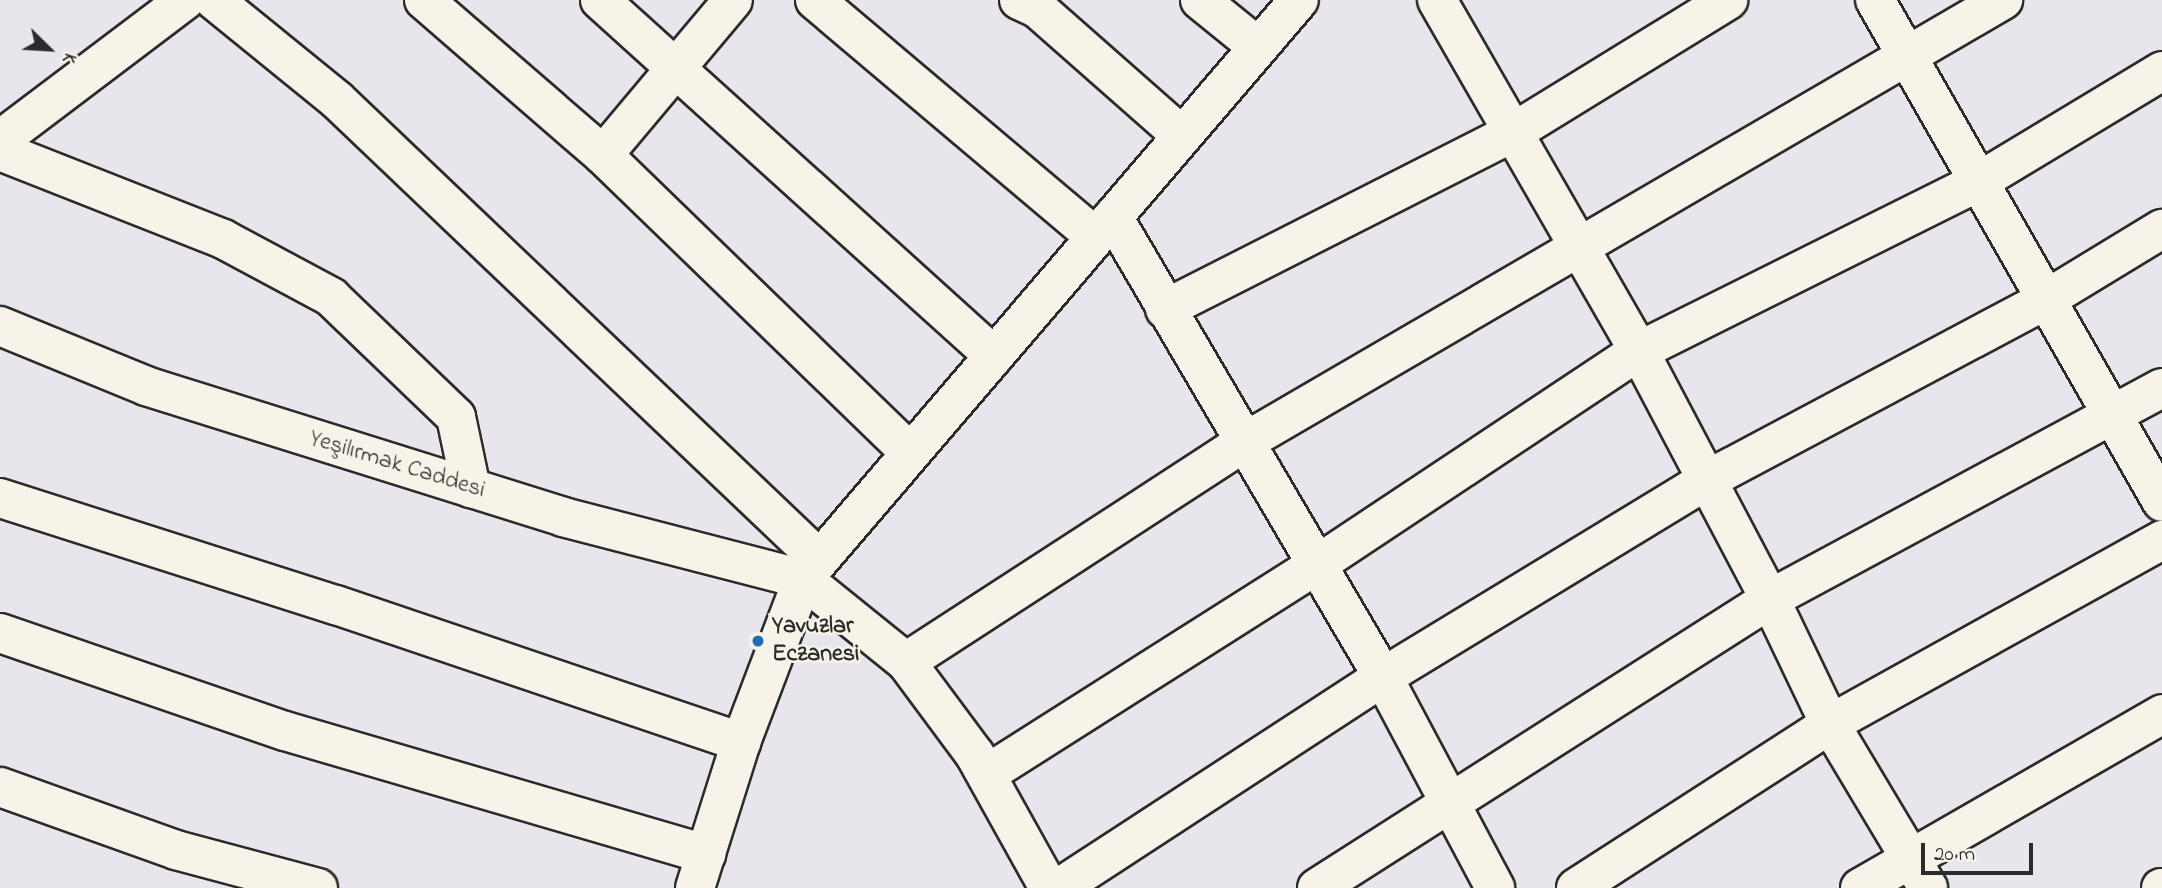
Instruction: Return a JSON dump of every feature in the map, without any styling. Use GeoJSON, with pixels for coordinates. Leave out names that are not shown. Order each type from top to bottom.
{"type":"FeatureCollection","features":[{"type":"Feature","properties":{"kind":"street"},"geometry":{"type":"LineString","coordinates":[[0,140],[185,0]]}},
{"type":"Feature","properties":{"kind":"street"},"geometry":{"type":"LineString","coordinates":[[214,0],[337,100],[906,662],[987,774],[1049,888]]}},
{"type":"Feature","properties":{"kind":"street"},"geometry":{"type":"LineString","coordinates":[[424,0],[603,155],[911,453]]}},
{"type":"Feature","properties":{"kind":"street"},"geometry":{"type":"LineString","coordinates":[[600,0],[994,356]]}},
{"type":"Feature","properties":{"kind":"street"},"geometry":{"type":"LineString","coordinates":[[603,155],[733,0]]}},
{"type":"Feature","properties":{"kind":"street"},"geometry":{"type":"LineString","coordinates":[[815,0],[1104,227],[1165,309],[1318,564],[1383,677],[1495,888]]}},
{"type":"Feature","properties":{"kind":"street"},"geometry":{"type":"LineString","coordinates":[[1019,0],[1038,9],[1181,135]]}},
{"type":"Feature","properties":{"kind":"street"},"geometry":{"type":"LineString","coordinates":[[1200,0],[1258,47]]}},
{"type":"Feature","properties":{"kind":"street"},"geometry":{"type":"LineString","coordinates":[[0,633],[700,871],[741,743],[811,569],[1299,0]]}},
{"type":"Feature","properties":{"kind":"street"},"geometry":{"type":"LineString","coordinates":[[1165,309],[1512,133],[1728,0]]}},
{"type":"Feature","properties":{"kind":"street"},"geometry":{"type":"LineString","coordinates":[[1875,0],[2162,502]]}},
{"type":"Feature","properties":{"kind":"street"},"geometry":{"type":"LineString","coordinates":[[906,662],[1243,443],[1906,54],[2003,0]]}},
{"type":"Feature","properties":{"kind":"street"},"geometry":{"type":"LineString","coordinates":[[1446,3],[1512,133],[1639,351],[1770,599],[1830,724],[1918,873]]}},
{"type":"Feature","properties":{"kind":"street"},"geometry":{"type":"LineString","coordinates":[[987,774],[1318,564],[1639,351],[1978,182],[2162,71]]}},
{"type":"Feature","properties":{"kind":"street"},"geometry":{"type":"LineString","coordinates":[[0,151],[223,239],[331,297],[456,417],[471,488]]}},
{"type":"Feature","properties":{"kind":"street"},"geometry":{"type":"LineString","coordinates":[[1059,888],[1383,677],[1707,480],[2045,300],[2162,229]]}},
{"type":"Feature","properties":{"kind":"street","name":"Yeşilırmak Caddesi"},"geometry":{"type":"LineString","coordinates":[[0,327],[146,386],[564,517],[811,569]]}},
{"type":"Feature","properties":{"kind":"street"},"geometry":{"type":"LineString","coordinates":[[1317,888],[1770,599],[2112,418],[2162,388]]}},
{"type":"Feature","properties":{"kind":"street"},"geometry":{"type":"LineString","coordinates":[[0,498],[335,605],[741,743]]}},
{"type":"Feature","properties":{"kind":"street"},"geometry":{"type":"LineString","coordinates":[[1576,888],[1830,724],[2162,540]]}},
{"type":"Feature","properties":{"kind":"street"},"geometry":{"type":"LineString","coordinates":[[1860,888],[1918,873],[2162,714]]}},
{"type":"Feature","properties":{"kind":"street"},"geometry":{"type":"LineString","coordinates":[[0,787],[176,850],[318,888]]}},
{"type":"Feature","properties":{"kind":"place","name":"Yavuzlar Eczanesi"},"geometry":{"type":"Point","coordinates":[758,641]}}]}
